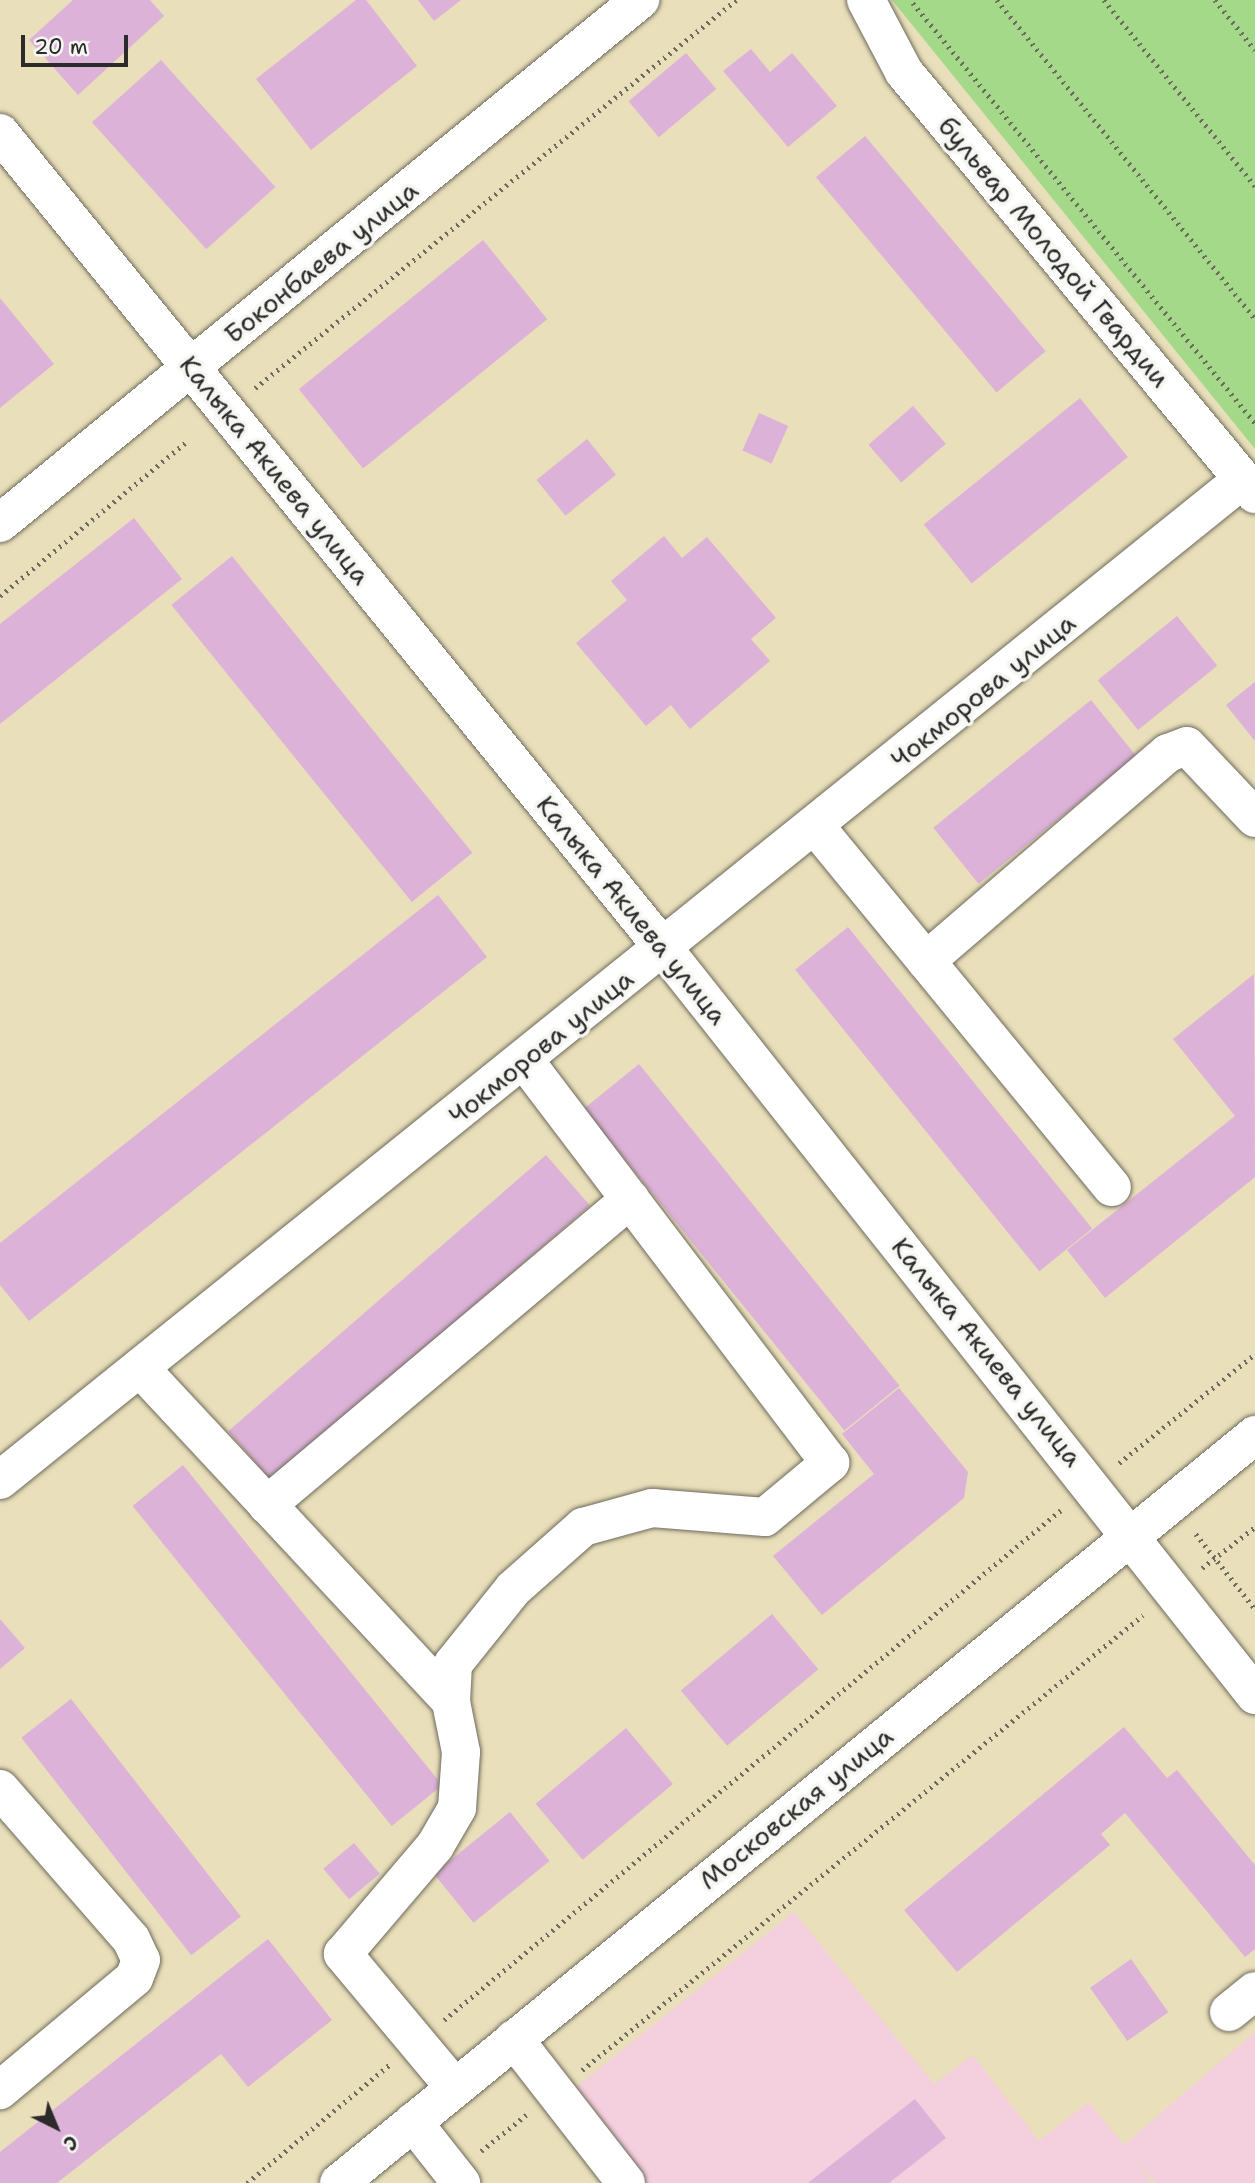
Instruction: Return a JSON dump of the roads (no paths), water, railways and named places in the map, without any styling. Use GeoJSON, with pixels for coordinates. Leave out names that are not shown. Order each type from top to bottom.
{"type":"FeatureCollection","features":[{"type":"Feature","properties":{"kind":"street","name":"Боконбаева улица"},"geometry":{"type":"LineString","coordinates":[[0,523],[640,0]]}},
{"type":"Feature","properties":{"kind":"street","name":"бульвар Молодой Гвардии"},"geometry":{"type":"LineString","coordinates":[[866,0],[904,72],[1249,486]]}},
{"type":"Feature","properties":{"kind":"street","name":"Калыка Акиева улица"},"geometry":{"type":"LineString","coordinates":[[0,133],[664,949],[1092,1484],[1255,1695]]}},
{"type":"Feature","properties":{"kind":"street","name":"Чокморова улица"},"geometry":{"type":"LineString","coordinates":[[0,1480],[816,827],[1249,486]]}},
{"type":"Feature","properties":{"kind":"street"},"geometry":{"type":"LineString","coordinates":[[926,961],[1168,753],[1187,746],[1255,818]]}},
{"type":"Feature","properties":{"kind":"street"},"geometry":{"type":"LineString","coordinates":[[816,827],[1112,1186]]}},
{"type":"Feature","properties":{"kind":"street"},"geometry":{"type":"LineString","coordinates":[[456,2088],[343,1954],[435,1846],[457,1808],[461,1752],[451,1702],[453,1664],[513,1590],[583,1527],[652,1508],[765,1517],[830,1463],[524,1061]]}},
{"type":"Feature","properties":{"kind":"street"},"geometry":{"type":"LineString","coordinates":[[267,1505],[630,1199]]}},
{"type":"Feature","properties":{"kind":"street"},"geometry":{"type":"LineString","coordinates":[[140,1368],[451,1702]]}},
{"type":"Feature","properties":{"kind":"street","name":"Московская улица"},"geometry":{"type":"LineString","coordinates":[[339,2183],[1255,1434]]}},
{"type":"Feature","properties":{"kind":"street"},"geometry":{"type":"LineString","coordinates":[[0,1789],[131,1939],[141,1960],[134,1978],[0,2090]]}},
{"type":"Feature","properties":{"kind":"street"},"geometry":{"type":"LineString","coordinates":[[514,2039],[626,2183]]}},
{"type":"Feature","properties":{"kind":"street"},"geometry":{"type":"LineString","coordinates":[[413,2122],[457,2178]]}}]}
